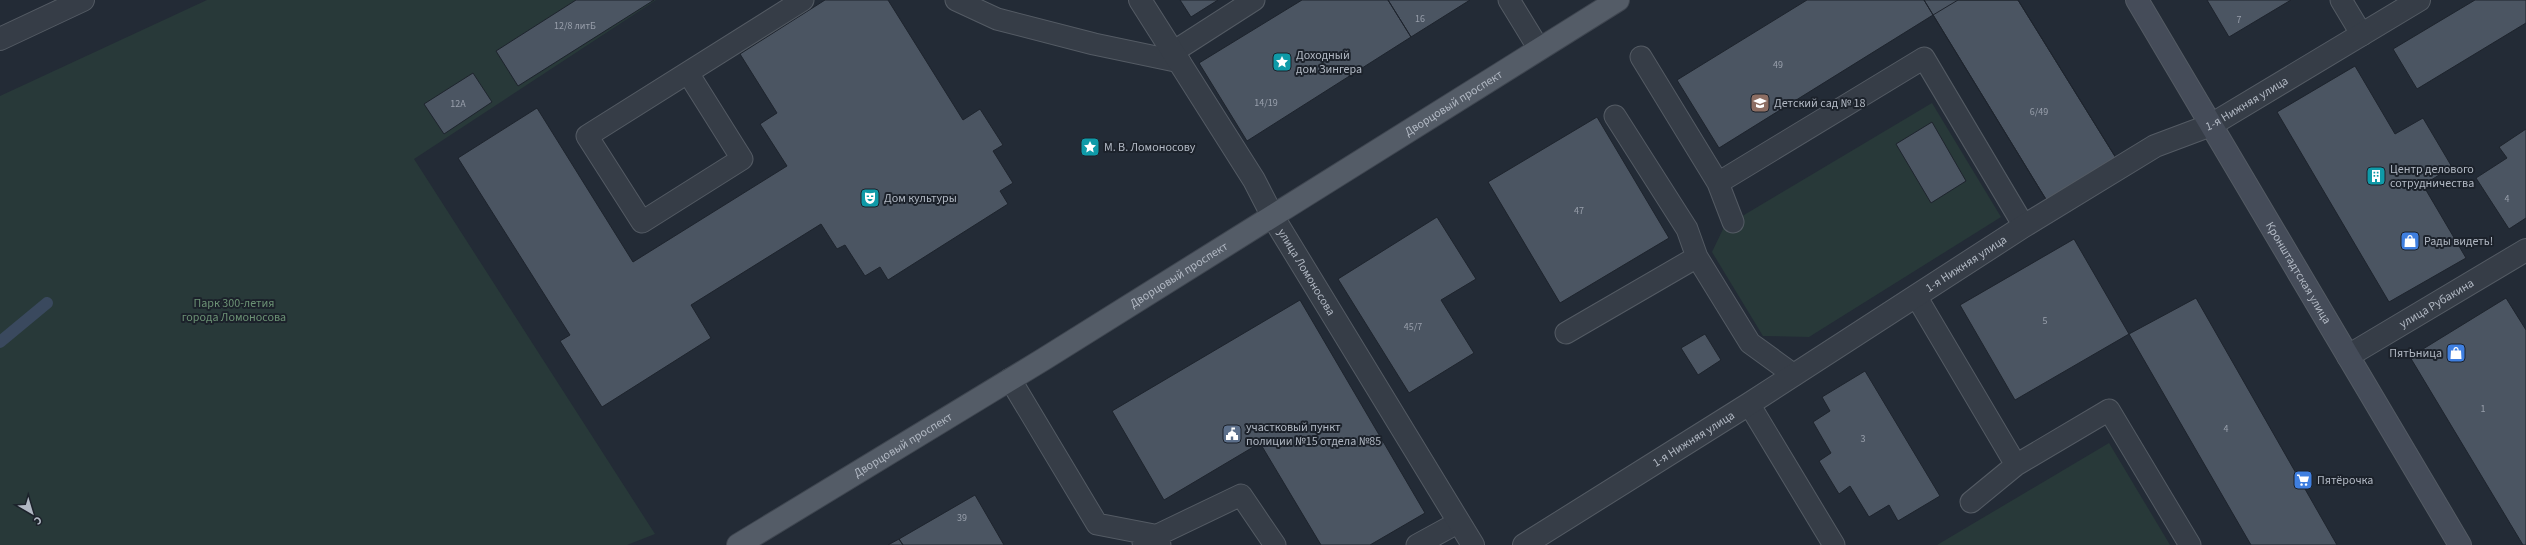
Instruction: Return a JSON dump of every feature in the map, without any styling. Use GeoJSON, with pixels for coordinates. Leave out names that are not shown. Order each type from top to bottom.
{"type":"FeatureCollection","features":[{"type":"Feature","properties":{"kind":"main road","name":"Дворцовый проспект"},"geometry":{"type":"LineString","coordinates":[[738,545],[1274,217],[1362,159],[1618,0]]}},
{"type":"Feature","properties":{"kind":"street"},"geometry":{"type":"LineString","coordinates":[[0,39],[83,0]]}},
{"type":"Feature","properties":{"kind":"street","name":"улица Ломоносова"},"geometry":{"type":"LineString","coordinates":[[1140,0],[1254,180],[1274,217],[1473,545]]}},
{"type":"Feature","properties":{"kind":"street","name":"Кронштадтская улица"},"geometry":{"type":"LineString","coordinates":[[2137,0],[2460,545]]}},
{"type":"Feature","properties":{"kind":"street","name":"1-я Нижняя улица"},"geometry":{"type":"LineString","coordinates":[[1524,545],[1749,404],[2024,226],[2155,146],[2211,124],[2419,0]]}},
{"type":"Feature","properties":{"kind":"street","name":"улица Рубакина"},"geometry":{"type":"LineString","coordinates":[[2348,356],[2526,250]]}},
{"type":"Feature","properties":{"kind":"lane"},"geometry":{"type":"LineString","coordinates":[[688,73],[742,159],[642,222],[587,136],[803,0]]}},
{"type":"Feature","properties":{"kind":"lane"},"geometry":{"type":"LineString","coordinates":[[956,0],[997,19],[1094,44],[1176,57],[1254,0]]}},
{"type":"Feature","properties":{"kind":"lane"},"geometry":{"type":"LineString","coordinates":[[1509,0],[1539,49]]}},
{"type":"Feature","properties":{"kind":"lane"},"geometry":{"type":"LineString","coordinates":[[2341,0],[2362,35]]}},
{"type":"Feature","properties":{"kind":"lane"},"geometry":{"type":"LineString","coordinates":[[1641,57],[1718,183],[1733,222]]}},
{"type":"Feature","properties":{"kind":"lane"},"geometry":{"type":"LineString","coordinates":[[1718,183],[1924,58],[2024,226]]}},
{"type":"Feature","properties":{"kind":"lane"},"geometry":{"type":"LineString","coordinates":[[1615,116],[1687,229],[1697,257],[1750,343],[1794,375]]}},
{"type":"Feature","properties":{"kind":"lane"},"geometry":{"type":"LineString","coordinates":[[1566,333],[1697,257]]}},
{"type":"Feature","properties":{"kind":"lane"},"geometry":{"type":"LineString","coordinates":[[1916,296],[2016,465]]}},
{"type":"Feature","properties":{"kind":"lane"},"geometry":{"type":"LineString","coordinates":[[1010,379],[1097,524],[1151,542],[1241,495],[1275,545]]}},
{"type":"Feature","properties":{"kind":"lane"},"geometry":{"type":"LineString","coordinates":[[1749,404],[1834,545]]}},
{"type":"Feature","properties":{"kind":"lane"},"geometry":{"type":"LineString","coordinates":[[1971,502],[2016,465],[2109,410],[2190,545]]}},
{"type":"Feature","properties":{"kind":"lane"},"geometry":{"type":"LineString","coordinates":[[1417,545],[1460,522]]}},
{"type":"Feature","properties":{"kind":"green space","name":"Парк 300-летия города Ломоносова"},"geometry":{"type":"Polygon","coordinates":[[[207,0],[656,0],[414,159],[655,534],[627,545],[0,545],[0,96],[207,0]]]}},
{"type":"Feature","properties":{"kind":"green space"},"geometry":{"type":"Polygon","coordinates":[[[1932,103],[2001,217],[1809,337],[1763,336],[1712,252],[1724,227],[1932,103]],[[1931,123],[1896,144],[1931,202],[1966,181],[1931,123]]]}},
{"type":"Feature","properties":{"kind":"green space"},"geometry":{"type":"Polygon","coordinates":[[[2109,443],[2170,545],[1937,545],[2109,443]]]}},
{"type":"Feature","properties":{"kind":"building"},"geometry":{"type":"Polygon","coordinates":[[[576,0],[654,0],[518,86],[496,51],[576,0]]]}},
{"type":"Feature","properties":{"kind":"building","name":"Дом культуры"},"geometry":{"type":"Polygon","coordinates":[[[825,0],[888,0],[963,120],[980,109],[1003,145],[993,151],[1013,183],[1000,191],[1008,204],[888,280],[880,267],[865,276],[845,245],[837,249],[821,224],[691,305],[711,338],[602,407],[560,341],[570,335],[458,158],[537,108],[633,262],[787,166],[760,124],[777,113],[740,54],[825,0]]]}},
{"type":"Feature","properties":{"kind":"building"},"geometry":{"type":"Polygon","coordinates":[[[1180,0],[1218,0],[1191,17],[1180,0]]]}},
{"type":"Feature","properties":{"kind":"building"},"geometry":{"type":"Polygon","coordinates":[[[1302,0],[1388,0],[1411,37],[1247,141],[1199,63],[1302,0]]]}},
{"type":"Feature","properties":{"kind":"building"},"geometry":{"type":"Polygon","coordinates":[[[1388,0],[1470,0],[1411,37],[1388,0]]]}},
{"type":"Feature","properties":{"kind":"building"},"geometry":{"type":"Polygon","coordinates":[[[1807,0],[1924,0],[1933,15],[1719,148],[1677,80],[1807,0]]]}},
{"type":"Feature","properties":{"kind":"building"},"geometry":{"type":"Polygon","coordinates":[[[1924,0],[2018,0],[2116,158],[2047,201],[1924,0]]]}},
{"type":"Feature","properties":{"kind":"building"},"geometry":{"type":"Polygon","coordinates":[[[1958,0],[2018,0],[2116,158],[2047,201],[1933,15],[1958,0]]]}},
{"type":"Feature","properties":{"kind":"building"},"geometry":{"type":"Polygon","coordinates":[[[2207,0],[2291,0],[2229,37],[2207,0]]]}},
{"type":"Feature","properties":{"kind":"building"},"geometry":{"type":"Polygon","coordinates":[[[2475,0],[2526,0],[2526,23],[2417,89],[2393,49],[2475,0]]]}},
{"type":"Feature","properties":{"kind":"building","name":"Центр делового сотрудничества"},"geometry":{"type":"Polygon","coordinates":[[[2355,66],[2395,134],[2423,118],[2452,167],[2423,185],[2466,258],[2389,302],[2277,112],[2355,66]]]}},
{"type":"Feature","properties":{"kind":"building"},"geometry":{"type":"Polygon","coordinates":[[[473,73],[492,102],[444,134],[424,104],[473,73]]]}},
{"type":"Feature","properties":{"kind":"building"},"geometry":{"type":"Polygon","coordinates":[[[1597,117],[1669,238],[1560,303],[1488,182],[1597,117]]]}},
{"type":"Feature","properties":{"kind":"building"},"geometry":{"type":"Polygon","coordinates":[[[1932,122],[1966,181],[1931,203],[1896,144],[1932,122]]]}},
{"type":"Feature","properties":{"kind":"building"},"geometry":{"type":"Polygon","coordinates":[[[2526,129],[2526,218],[2509,229],[2476,178],[2507,158],[2499,147],[2526,129]]]}},
{"type":"Feature","properties":{"kind":"building"},"geometry":{"type":"Polygon","coordinates":[[[1437,217],[1476,279],[1441,300],[1474,353],[1409,393],[1338,279],[1437,217]]]}},
{"type":"Feature","properties":{"kind":"building"},"geometry":{"type":"Polygon","coordinates":[[[2074,239],[2129,334],[2015,400],[1960,305],[2074,239]]]}},
{"type":"Feature","properties":{"kind":"building"},"geometry":{"type":"Polygon","coordinates":[[[2196,298],[2337,545],[2251,545],[2129,334],[2196,298]]]}},
{"type":"Feature","properties":{"kind":"building"},"geometry":{"type":"Polygon","coordinates":[[[2506,298],[2526,330],[2526,545],[2523,545],[2410,357],[2506,298]]]}},
{"type":"Feature","properties":{"kind":"building"},"geometry":{"type":"Polygon","coordinates":[[[1300,300],[1425,513],[1370,545],[1321,545],[1260,443],[1164,500],[1112,411],[1300,300]]]}},
{"type":"Feature","properties":{"kind":"building"},"geometry":{"type":"Polygon","coordinates":[[[1705,334],[1721,360],[1698,375],[1681,348],[1705,334]]]}},
{"type":"Feature","properties":{"kind":"building"},"geometry":{"type":"Polygon","coordinates":[[[1865,371],[1940,496],[1898,521],[1889,505],[1869,517],[1850,486],[1839,494],[1819,461],[1831,453],[1813,422],[1830,411],[1822,397],[1865,371]]]}},
{"type":"Feature","properties":{"kind":"building"},"geometry":{"type":"Polygon","coordinates":[[[975,495],[1004,545],[903,545],[899,539],[975,495]]]}},
{"type":"Feature","properties":{"kind":"building"},"geometry":{"type":"Polygon","coordinates":[[[899,539],[903,545],[888,545],[899,539]]]}},
{"type":"Feature","properties":{"kind":"waterway"},"geometry":{"type":"LineString","coordinates":[[0,342],[47,303]]}},
{"type":"Feature","properties":{"kind":"place","name":"Доходный дом Зингера"},"geometry":{"type":"Point","coordinates":[1282,62]}},
{"type":"Feature","properties":{"kind":"place","name":"Детский сад № 18"},"geometry":{"type":"Point","coordinates":[1760,103]}},
{"type":"Feature","properties":{"kind":"place","name":"М. В. Ломоносову"},"geometry":{"type":"Point","coordinates":[1090,147]}},
{"type":"Feature","properties":{"kind":"place","name":"Центр делового сотрудничества"},"geometry":{"type":"Point","coordinates":[2376,176]}},
{"type":"Feature","properties":{"kind":"place","name":"Дом культуры"},"geometry":{"type":"Point","coordinates":[870,198]}},
{"type":"Feature","properties":{"kind":"place","name":"Рады видеть!"},"geometry":{"type":"Point","coordinates":[2410,241]}},
{"type":"Feature","properties":{"kind":"place","name":"ПятЬница"},"geometry":{"type":"Point","coordinates":[2456,353]}},
{"type":"Feature","properties":{"kind":"place","name":"участковый пункт полиции №15 отдела №85"},"geometry":{"type":"Point","coordinates":[1232,434]}},
{"type":"Feature","properties":{"kind":"place","name":"Пятёрочка"},"geometry":{"type":"Point","coordinates":[2303,480]}}]}
